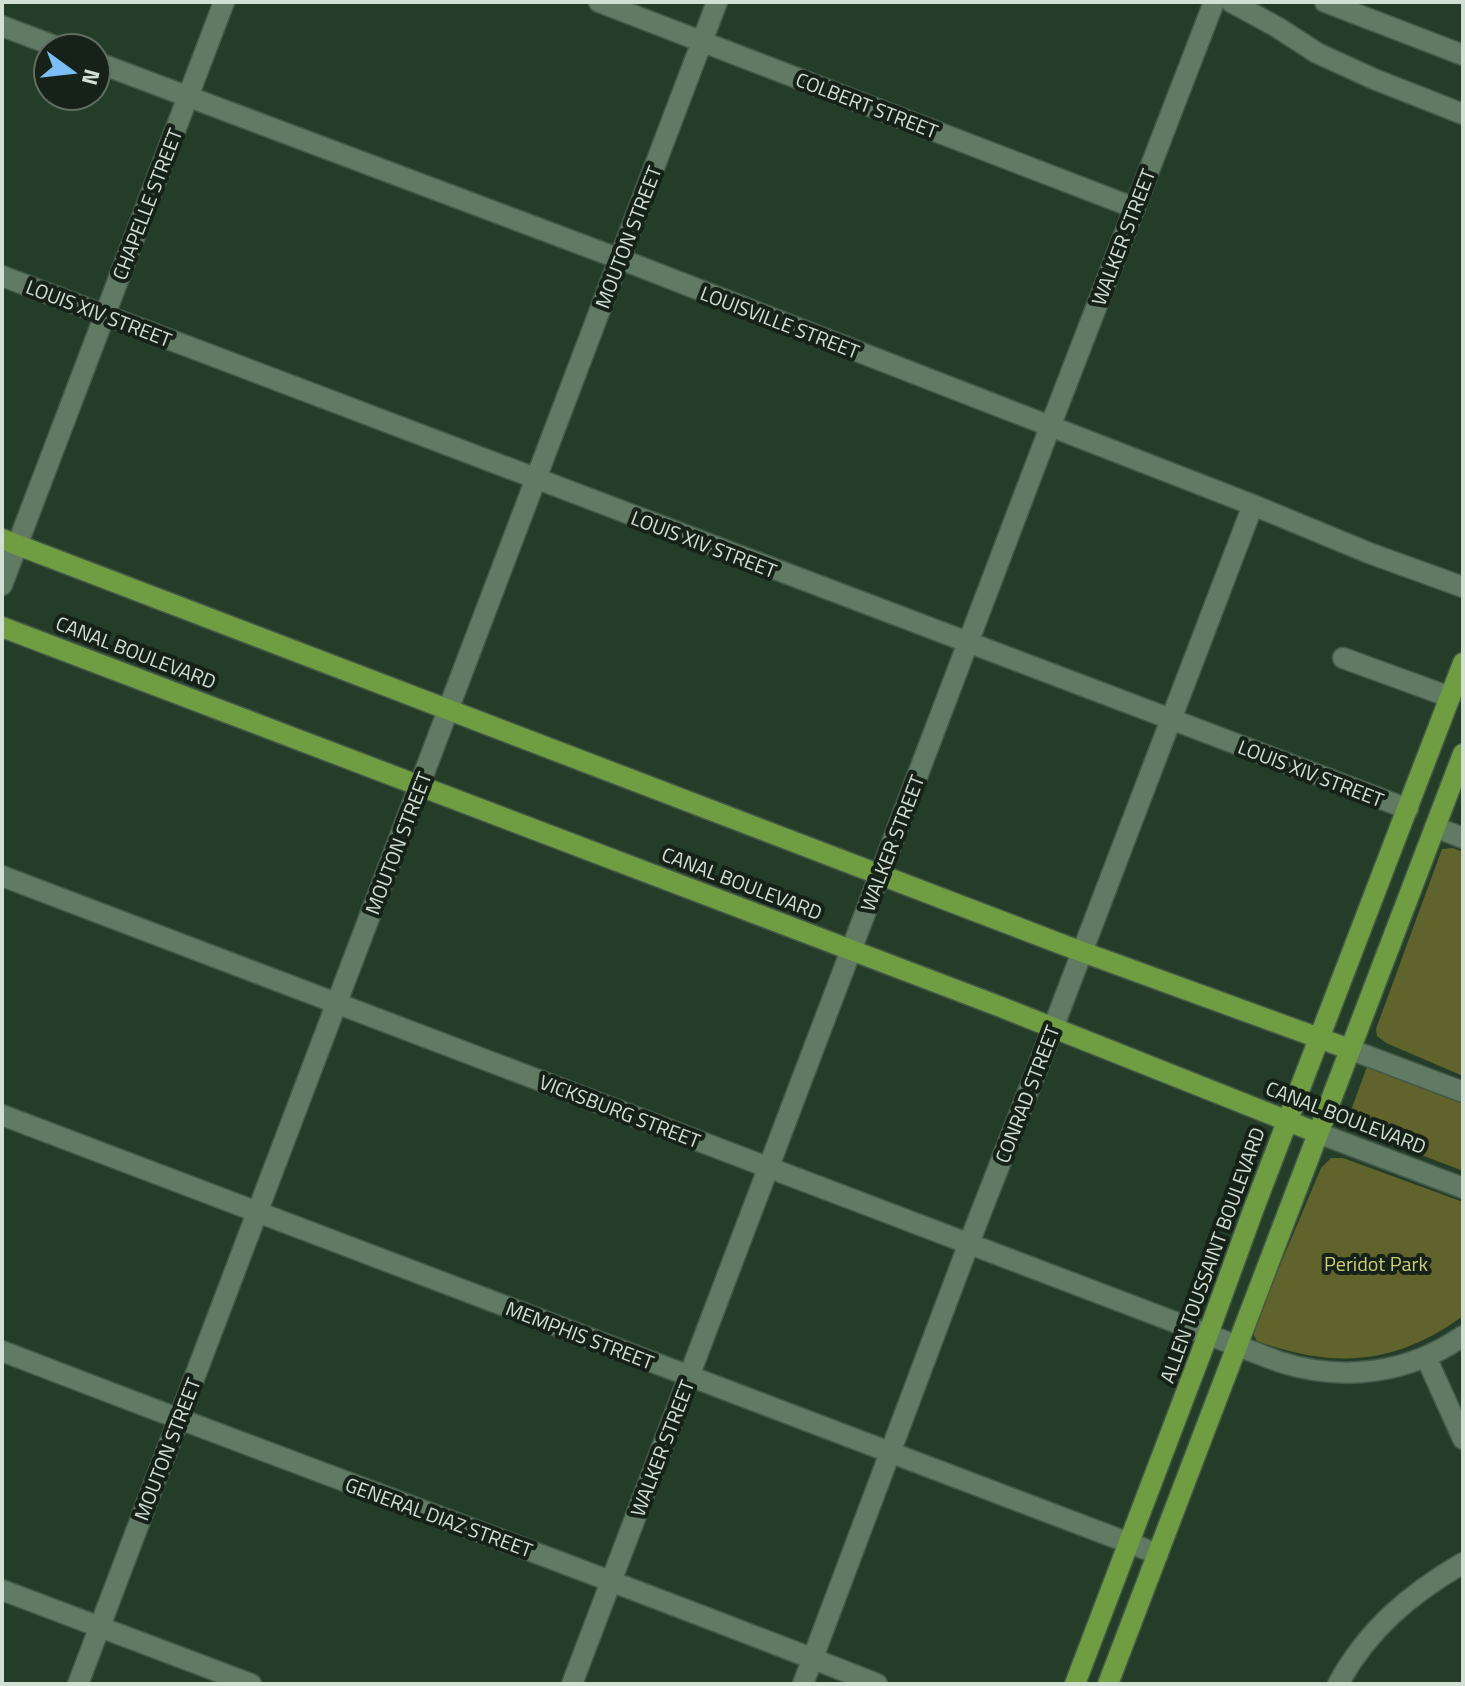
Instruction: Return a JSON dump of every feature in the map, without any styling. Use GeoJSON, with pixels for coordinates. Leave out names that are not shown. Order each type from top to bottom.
{"type":"FeatureCollection","features":[{"type":"Feature","properties":{"kind":"main road"},"geometry":{"type":"LineString","coordinates":[[10,542],[1082,951],[1349,1049]]}},
{"type":"Feature","properties":{"kind":"main road","name":"CANAL BOULEVARD"},"geometry":{"type":"LineString","coordinates":[[2,627],[1053,1028],[1318,1133]]}},
{"type":"Feature","properties":{"kind":"main road","name":"ALLEN TOUSSAINT BOULEVARD"},"geometry":{"type":"LineString","coordinates":[[1075,1684],[1461,671]]}},
{"type":"Feature","properties":{"kind":"main road"},"geometry":{"type":"LineString","coordinates":[[1108,1684],[1463,754]]}},
{"type":"Feature","properties":{"kind":"main road"},"geometry":{"type":"LineString","coordinates":[[1367,915],[1396,927]]}},
{"type":"Feature","properties":{"kind":"main road"},"geometry":{"type":"LineString","coordinates":[[1254,1208],[1284,1221]]}},
{"type":"Feature","properties":{"kind":"main road"},"geometry":{"type":"LineString","coordinates":[[1167,1442],[1197,1453]]}},
{"type":"Feature","properties":{"kind":"street","name":"CHAPELLE STREET"},"geometry":{"type":"LineString","coordinates":[[2,585],[10,542],[105,315],[224,2]]}},
{"type":"Feature","properties":{"kind":"street","name":"COLBERT STREET"},"geometry":{"type":"LineString","coordinates":[[599,2],[1135,208]]}},
{"type":"Feature","properties":{"kind":"street","name":"MOUTON STREET"},"geometry":{"type":"LineString","coordinates":[[78,1684],[717,2]]}},
{"type":"Feature","properties":{"kind":"street","name":"WALKER STREET"},"geometry":{"type":"LineString","coordinates":[[572,1684],[1214,2]]}},
{"type":"Feature","properties":{"kind":"street"},"geometry":{"type":"LineString","coordinates":[[1231,2],[1317,53],[1374,79],[1462,110]]}},
{"type":"Feature","properties":{"kind":"street"},"geometry":{"type":"LineString","coordinates":[[1325,2],[1463,55]]}},
{"type":"Feature","properties":{"kind":"street"},"geometry":{"type":"LineString","coordinates":[[2,26],[32,37]]}},
{"type":"Feature","properties":{"kind":"street","name":"LOUISVILLE STREET"},"geometry":{"type":"LineString","coordinates":[[112,68],[620,259],[1463,587]]}},
{"type":"Feature","properties":{"kind":"street","name":"LOUIS XIV STREET"},"geometry":{"type":"LineString","coordinates":[[2,276],[1408,809]]}},
{"type":"Feature","properties":{"kind":"street","name":"CONRAD STREET"},"geometry":{"type":"LineString","coordinates":[[803,1684],[1253,505]]}},
{"type":"Feature","properties":{"kind":"street"},"geometry":{"type":"LineString","coordinates":[[1343,658],[1450,697]]}},
{"type":"Feature","properties":{"kind":"street"},"geometry":{"type":"LineString","coordinates":[[1435,827],[1463,838]]}},
{"type":"Feature","properties":{"kind":"street","name":"VICKSBURG STREET"},"geometry":{"type":"LineString","coordinates":[[2,876],[1296,1367],[1328,1373],[1378,1371],[1426,1357],[1463,1336]]}},
{"type":"Feature","properties":{"kind":"street"},"geometry":{"type":"LineString","coordinates":[[1349,1049],[1463,1092]]}},
{"type":"Feature","properties":{"kind":"street","name":"MEMPHIS STREET"},"geometry":{"type":"LineString","coordinates":[[2,1115],[1158,1554]]}},
{"type":"Feature","properties":{"kind":"street","name":"CANAL BOULEVARD"},"geometry":{"type":"LineString","coordinates":[[1318,1133],[1463,1188]]}},
{"type":"Feature","properties":{"kind":"street","name":"GENERAL DIAZ STREET"},"geometry":{"type":"LineString","coordinates":[[2,1351],[877,1684]]}},
{"type":"Feature","properties":{"kind":"street"},"geometry":{"type":"LineString","coordinates":[[1426,1357],[1463,1439]]}},
{"type":"Feature","properties":{"kind":"street"},"geometry":{"type":"LineString","coordinates":[[1338,1684],[1371,1636],[1398,1608],[1427,1584],[1463,1563]]}},
{"type":"Feature","properties":{"kind":"street"},"geometry":{"type":"LineString","coordinates":[[2,1590],[251,1684]]}},
{"type":"Feature","properties":{"kind":"green space"},"geometry":{"type":"Polygon","coordinates":[[[1453,848],[1463,852],[1463,1076],[1386,1043],[1377,1036],[1376,1029],[1442,849],[1453,848]]]}},
{"type":"Feature","properties":{"kind":"green space"},"geometry":{"type":"Polygon","coordinates":[[[1368,1064],[1463,1098],[1463,1171],[1346,1124],[1368,1064]]]}},
{"type":"Feature","properties":{"kind":"green space","name":"Peridot Park"},"geometry":{"type":"Polygon","coordinates":[[[1331,1158],[1343,1158],[1463,1202],[1463,1316],[1413,1345],[1364,1357],[1313,1356],[1257,1341],[1252,1332],[1321,1168],[1331,1158]]]}}]}
